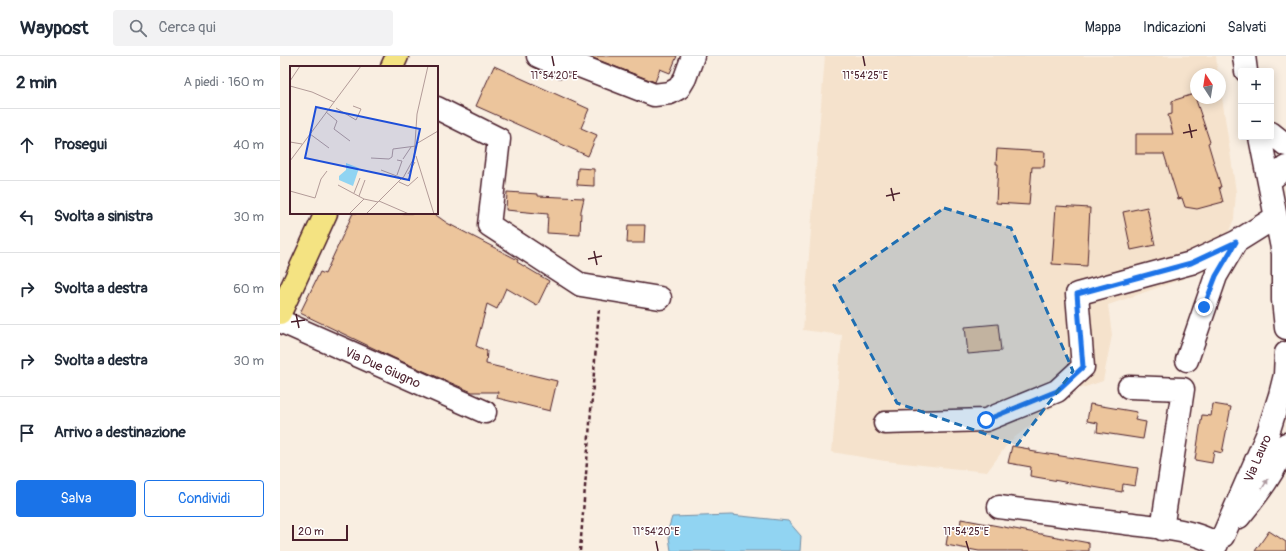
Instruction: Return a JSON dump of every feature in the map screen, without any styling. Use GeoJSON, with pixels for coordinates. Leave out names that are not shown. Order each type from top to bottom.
{"type":"FeatureCollection","features":[{"type":"Feature","properties":{"kind":"main road"},"geometry":{"type":"LineString","coordinates":[[392,66],[397,56]]}},
{"type":"Feature","properties":{"kind":"main road"},"geometry":{"type":"LineString","coordinates":[[280,313],[326,214]]}},
{"type":"Feature","properties":{"kind":"street"},"geometry":{"type":"LineString","coordinates":[[390,56],[391,66]]}},
{"type":"Feature","properties":{"kind":"street"},"geometry":{"type":"LineString","coordinates":[[538,56],[561,66],[572,63],[654,95],[670,93],[679,88],[685,78],[693,56]]}},
{"type":"Feature","properties":{"kind":"street"},"geometry":{"type":"LineString","coordinates":[[1244,56],[1246,68]]}},
{"type":"Feature","properties":{"kind":"street"},"geometry":{"type":"LineString","coordinates":[[438,108],[499,139],[489,225],[581,285],[660,298]]}},
{"type":"Feature","properties":{"kind":"street"},"geometry":{"type":"LineString","coordinates":[[1274,135],[1286,145]]}},
{"type":"Feature","properties":{"kind":"street"},"geometry":{"type":"LineString","coordinates":[[1261,140],[1276,198],[1285,256],[1283,300],[1286,328]]}},
{"type":"Feature","properties":{"kind":"street"},"geometry":{"type":"LineString","coordinates":[[1187,360],[1216,276],[1236,242],[1276,198],[1286,167]]}},
{"type":"Feature","properties":{"kind":"street"},"geometry":{"type":"LineString","coordinates":[[885,423],[986,420],[1057,391],[1083,367],[1077,294],[1191,263],[1236,242]]}},
{"type":"Feature","properties":{"kind":"street","name":"Via Due Giugno"},"geometry":{"type":"LineString","coordinates":[[280,321],[485,412]]}},
{"type":"Feature","properties":{"kind":"street","name":"Via Lauro"},"geometry":{"type":"LineString","coordinates":[[1218,544],[1284,395],[1286,353]]}},
{"type":"Feature","properties":{"kind":"street"},"geometry":{"type":"LineString","coordinates":[[1129,387],[1183,389],[1162,529]]}},
{"type":"Feature","properties":{"kind":"street","name":"Via Lauro"},"geometry":{"type":"LineString","coordinates":[[1218,544],[1261,490],[1284,453]]}},
{"type":"Feature","properties":{"kind":"street"},"geometry":{"type":"LineString","coordinates":[[1000,507],[1162,529],[1207,538],[1218,544]]}},
{"type":"Feature","properties":{"kind":"path"},"geometry":{"type":"LineString","coordinates":[[580,551],[601,289]]}},
{"type":"Feature","properties":{"kind":"highlighted area"},"geometry":{"type":"Polygon","coordinates":[[[944,208],[1011,228],[1073,371],[1017,445],[897,403],[834,285],[944,208]]]}},
{"type":"Feature","properties":{"kind":"shaded area"},"geometry":{"type":"Polygon","coordinates":[[[825,56],[1216,56],[1217,68],[1190,68],[1190,104],[1223,104],[1236,192],[1234,219],[1214,268],[1108,305],[1112,335],[1103,381],[1073,391],[1009,442],[987,472],[885,461],[832,452],[842,335],[803,330],[825,56]]]}},
{"type":"Feature","properties":{"kind":"water"},"geometry":{"type":"Polygon","coordinates":[[[731,515],[788,521],[801,536],[800,551],[671,551],[668,530],[672,517],[731,515]]]}},
{"type":"Feature","properties":{"kind":"building"},"geometry":{"type":"Polygon","coordinates":[[[588,56],[677,56],[670,73],[660,69],[655,82],[588,56]]]}},
{"type":"Feature","properties":{"kind":"building"},"geometry":{"type":"Polygon","coordinates":[[[494,66],[589,109],[581,128],[597,135],[588,156],[476,106],[494,66]]]}},
{"type":"Feature","properties":{"kind":"building"},"geometry":{"type":"Polygon","coordinates":[[[1190,95],[1190,104],[1197,104],[1210,142],[1208,143],[1221,187],[1219,187],[1223,202],[1197,209],[1185,207],[1182,198],[1178,199],[1164,154],[1136,154],[1136,134],[1173,134],[1168,115],[1172,114],[1172,101],[1190,95]]]}},
{"type":"Feature","properties":{"kind":"building"},"geometry":{"type":"Polygon","coordinates":[[[997,149],[1045,152],[1044,167],[1032,167],[1029,205],[996,203],[998,164],[996,164],[997,149]]]}},
{"type":"Feature","properties":{"kind":"building"},"geometry":{"type":"Polygon","coordinates":[[[578,168],[594,169],[594,186],[577,185],[578,168]]]}},
{"type":"Feature","properties":{"kind":"building"},"geometry":{"type":"Polygon","coordinates":[[[507,192],[538,194],[538,196],[584,198],[581,211],[580,235],[547,233],[548,214],[506,210],[507,192]]]}},
{"type":"Feature","properties":{"kind":"building"},"geometry":{"type":"Polygon","coordinates":[[[1056,206],[1090,208],[1087,266],[1052,264],[1056,206]]]}},
{"type":"Feature","properties":{"kind":"building"},"geometry":{"type":"Polygon","coordinates":[[[1147,207],[1155,245],[1131,250],[1123,212],[1147,207]]]}},
{"type":"Feature","properties":{"kind":"building"},"geometry":{"type":"Polygon","coordinates":[[[353,214],[434,214],[447,223],[518,260],[517,262],[549,281],[537,306],[506,288],[497,309],[487,304],[476,346],[487,351],[486,364],[557,381],[550,411],[497,398],[498,392],[472,392],[394,358],[300,313],[320,272],[325,274],[353,214]]]}},
{"type":"Feature","properties":{"kind":"building"},"geometry":{"type":"Polygon","coordinates":[[[628,225],[645,225],[644,243],[627,243],[628,225]]]}},
{"type":"Feature","properties":{"kind":"building"},"geometry":{"type":"Polygon","coordinates":[[[998,324],[1001,351],[968,354],[965,327],[998,324]]]}},
{"type":"Feature","properties":{"kind":"building"},"geometry":{"type":"Polygon","coordinates":[[[1090,404],[1137,412],[1135,420],[1146,422],[1143,439],[1097,432],[1098,423],[1087,421],[1090,404]]]}},
{"type":"Feature","properties":{"kind":"building"},"geometry":{"type":"Polygon","coordinates":[[[1213,404],[1231,407],[1222,453],[1214,451],[1212,463],[1195,460],[1202,415],[1211,416],[1213,404]]]}},
{"type":"Feature","properties":{"kind":"building"},"geometry":{"type":"Polygon","coordinates":[[[1012,446],[1029,449],[1029,451],[1138,468],[1135,486],[1123,484],[1122,492],[1030,476],[1031,467],[1008,463],[1012,446]]]}},
{"type":"Feature","properties":{"kind":"building"},"geometry":{"type":"Polygon","coordinates":[[[961,519],[1089,543],[1089,551],[979,551],[946,545],[949,527],[960,529],[961,519]]]}},
{"type":"Feature","properties":{"kind":"building"},"geometry":{"type":"Polygon","coordinates":[[[1269,531],[1286,542],[1286,551],[1255,551],[1269,531]]]}},
{"type":"Feature","properties":{"kind":"route"},"geometry":{"type":"LineString","coordinates":[[986,420],[1057,391],[1083,367],[1077,294],[1191,263],[1236,242],[1216,276],[1204,307]]}}]}
